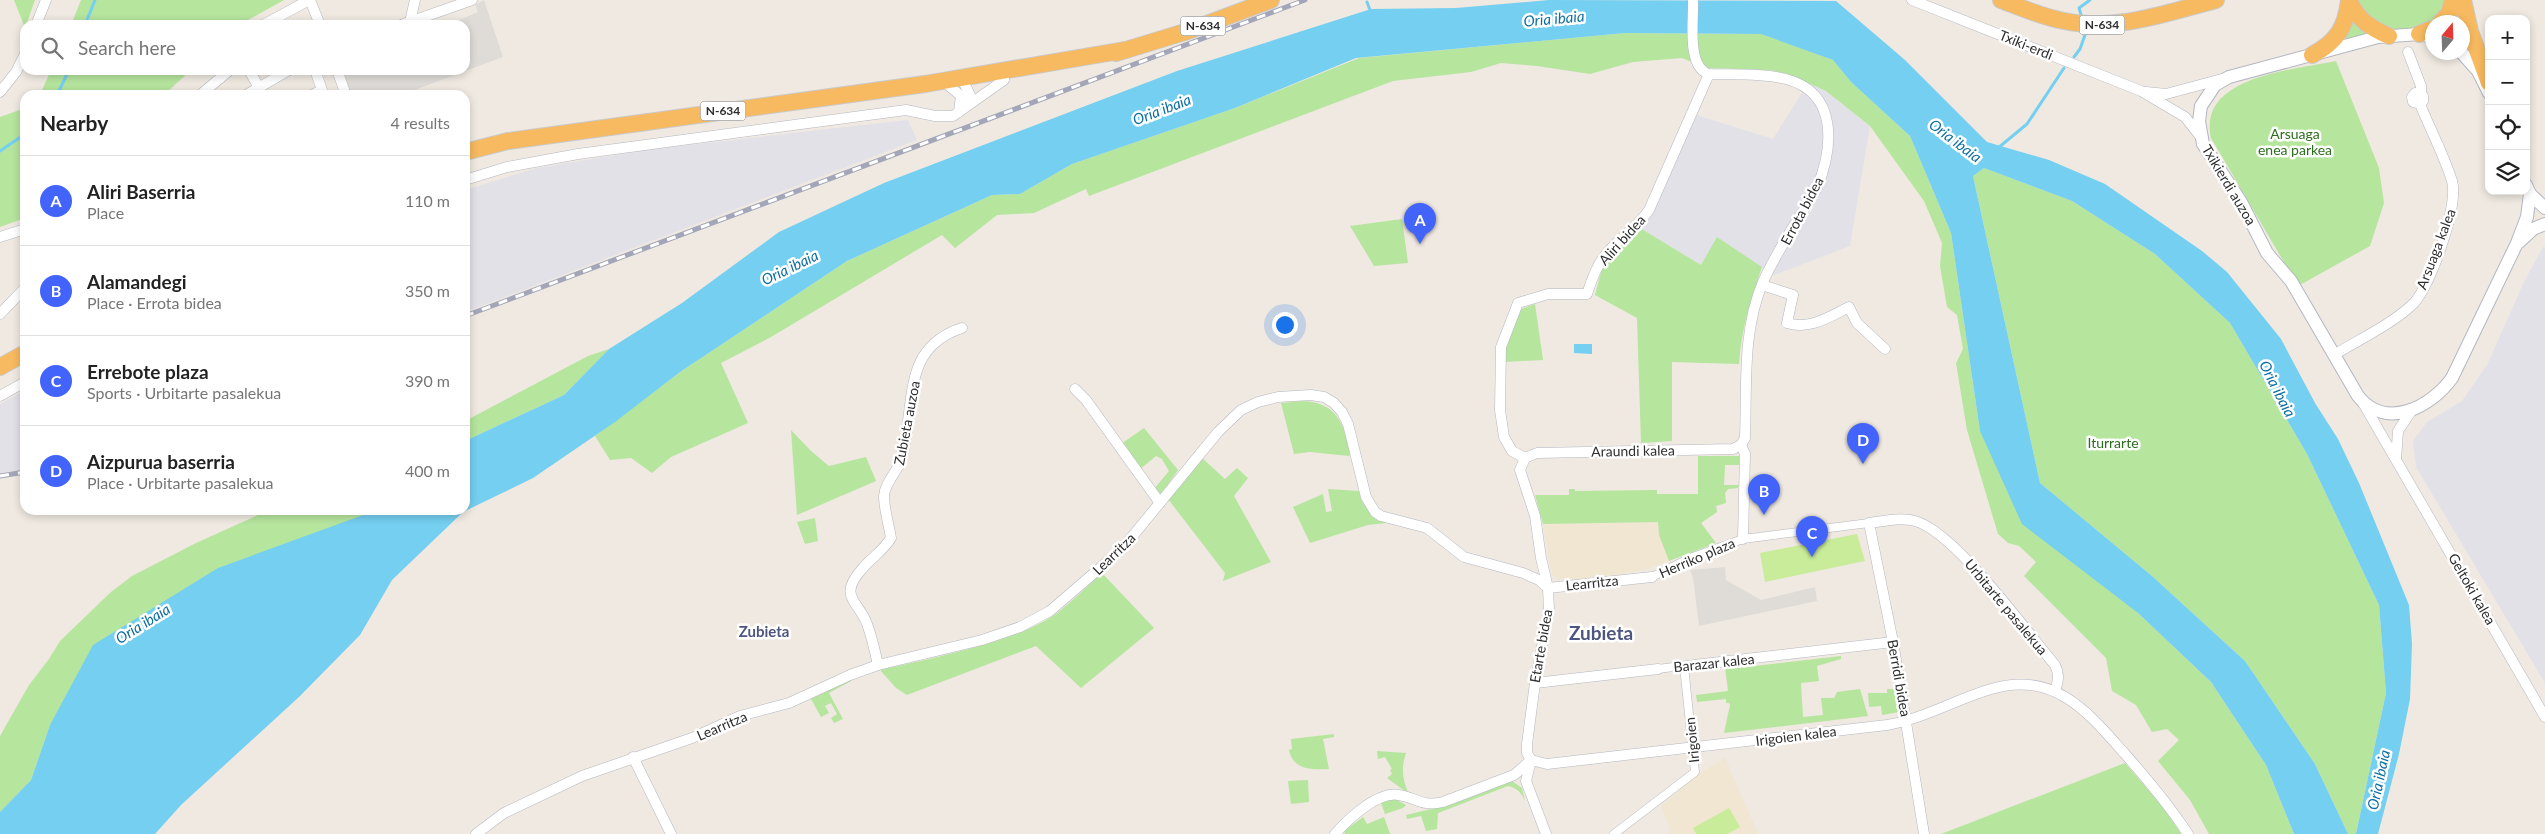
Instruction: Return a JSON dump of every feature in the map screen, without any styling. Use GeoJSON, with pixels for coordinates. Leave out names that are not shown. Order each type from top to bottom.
{"type":"FeatureCollection","features":[{"type":"Feature","properties":{"kind":"highway","name":"N-634"},"geometry":{"type":"LineString","coordinates":[[470,151],[508,141],[1004,75],[1125,50],[1188,32],[1271,0]]}},
{"type":"Feature","properties":{"kind":"highway","name":"N-634"},"geometry":{"type":"LineString","coordinates":[[2001,0],[2056,20],[2099,25],[2134,21],[2209,1]]}},
{"type":"Feature","properties":{"kind":"highway"},"geometry":{"type":"LineString","coordinates":[[2349,0],[2362,20],[2374,29],[2389,36]]}},
{"type":"Feature","properties":{"kind":"highway"},"geometry":{"type":"LineString","coordinates":[[2312,55],[2328,45],[2339,34],[2346,21],[2349,0]]}},
{"type":"Feature","properties":{"kind":"highway"},"geometry":{"type":"LineString","coordinates":[[2447,15],[2453,0]]}},
{"type":"Feature","properties":{"kind":"highway"},"geometry":{"type":"LineString","coordinates":[[2463,0],[2470,31],[2485,72]]}},
{"type":"Feature","properties":{"kind":"highway","name":"N-634"},"geometry":{"type":"LineString","coordinates":[[948,82],[963,91],[974,79],[1004,75]]}},
{"type":"Feature","properties":{"kind":"highway","name":"N-634"},"geometry":{"type":"LineString","coordinates":[[470,158],[589,130]]}},
{"type":"Feature","properties":{"kind":"highway"},"geometry":{"type":"LineString","coordinates":[[0,367],[20,356]]}},
{"type":"Feature","properties":{"kind":"street"},"geometry":{"type":"LineString","coordinates":[[38,20],[46,0]]}},
{"type":"Feature","properties":{"kind":"street"},"geometry":{"type":"LineString","coordinates":[[272,20],[309,0],[318,20]]}},
{"type":"Feature","properties":{"kind":"street"},"geometry":{"type":"LineString","coordinates":[[407,20],[415,0]]}},
{"type":"Feature","properties":{"kind":"street"},"geometry":{"type":"LineString","coordinates":[[415,20],[472,0]]}},
{"type":"Feature","properties":{"kind":"street"},"geometry":{"type":"LineString","coordinates":[[1693,0],[1694,57],[1699,68],[1709,74]]}},
{"type":"Feature","properties":{"kind":"street","name":"Txiki-erdi"},"geometry":{"type":"LineString","coordinates":[[1912,0],[2140,91]]}},
{"type":"Feature","properties":{"kind":"street","name":"Txikierdi auzoa"},"geometry":{"type":"LineString","coordinates":[[2397,462],[2291,281],[2267,253],[2245,209],[2210,157],[2201,137],[2199,114],[2204,99],[2215,85],[2229,77],[2389,36],[2425,34]]}},
{"type":"Feature","properties":{"kind":"street","name":"Arsuaga kalea"},"geometry":{"type":"LineString","coordinates":[[2334,355],[2402,312],[2414,302],[2423,289],[2450,220],[2454,202],[2452,183],[2420,104],[2424,98],[2408,52]]}},
{"type":"Feature","properties":{"kind":"street"},"geometry":{"type":"LineString","coordinates":[[2468,60],[2478,71],[2485,85]]}},
{"type":"Feature","properties":{"kind":"street"},"geometry":{"type":"LineString","coordinates":[[0,92],[20,64]]}},
{"type":"Feature","properties":{"kind":"street","name":"Errota bidea"},"geometry":{"type":"LineString","coordinates":[[1709,74],[1786,79],[1804,87],[1818,100],[1826,116],[1829,134],[1823,172],[1817,188],[1762,285],[1748,342],[1745,438],[1741,445],[1745,454],[1743,539]]}},
{"type":"Feature","properties":{"kind":"street","name":"Aliri bidea"},"geometry":{"type":"LineString","coordinates":[[1525,458],[1512,451],[1504,437],[1500,410],[1501,347],[1518,303],[1548,294],[1587,294],[1596,269],[1603,257],[1639,224],[1649,210],[1709,74]]}},
{"type":"Feature","properties":{"kind":"street"},"geometry":{"type":"LineString","coordinates":[[206,90],[223,75]]}},
{"type":"Feature","properties":{"kind":"street"},"geometry":{"type":"LineString","coordinates":[[252,75],[258,86]]}},
{"type":"Feature","properties":{"kind":"street"},"geometry":{"type":"LineString","coordinates":[[253,90],[279,75]]}},
{"type":"Feature","properties":{"kind":"street"},"geometry":{"type":"LineString","coordinates":[[317,75],[322,90]]}},
{"type":"Feature","properties":{"kind":"street"},"geometry":{"type":"LineString","coordinates":[[339,75],[344,90]]}},
{"type":"Feature","properties":{"kind":"street"},"geometry":{"type":"LineString","coordinates":[[470,178],[507,167],[588,152],[906,110],[946,117],[962,111],[1004,75]]}},
{"type":"Feature","properties":{"kind":"street"},"geometry":{"type":"LineString","coordinates":[[2140,91],[2166,94],[2229,77]]}},
{"type":"Feature","properties":{"kind":"street"},"geometry":{"type":"LineString","coordinates":[[962,111],[970,95],[963,91]]}},
{"type":"Feature","properties":{"kind":"street"},"geometry":{"type":"LineString","coordinates":[[2140,91],[2185,117],[2201,137]]}},
{"type":"Feature","properties":{"kind":"street"},"geometry":{"type":"LineString","coordinates":[[2530,192],[2545,208]]}},
{"type":"Feature","properties":{"kind":"street","name":"Txikierdi auzoa"},"geometry":{"type":"LineString","coordinates":[[2358,396],[2368,407],[2382,413],[2397,414],[2412,410],[2434,397],[2452,378],[2517,243],[2527,217],[2528,195]]}},
{"type":"Feature","properties":{"kind":"street"},"geometry":{"type":"LineString","coordinates":[[2517,243],[2533,229],[2545,224]]}},
{"type":"Feature","properties":{"kind":"street"},"geometry":{"type":"LineString","coordinates":[[0,237],[20,231]]}},
{"type":"Feature","properties":{"kind":"street"},"geometry":{"type":"LineString","coordinates":[[1762,285],[1793,295],[1788,323],[1799,327],[1849,308],[1857,322],[1885,349]]}},
{"type":"Feature","properties":{"kind":"street"},"geometry":{"type":"LineString","coordinates":[[0,314],[20,293]]}},
{"type":"Feature","properties":{"kind":"street","name":"Zubieta auzoa"},"geometry":{"type":"LineString","coordinates":[[878,665],[866,621],[854,604],[850,592],[854,581],[862,569],[885,547],[891,538],[884,495],[887,485],[898,470],[903,456],[918,368],[934,343],[946,333],[962,328]]}},
{"type":"Feature","properties":{"kind":"street"},"geometry":{"type":"LineString","coordinates":[[0,396],[20,385]]}},
{"type":"Feature","properties":{"kind":"street"},"geometry":{"type":"LineString","coordinates":[[1075,389],[1086,400],[1160,503]]}},
{"type":"Feature","properties":{"kind":"street","name":"Learritza"},"geometry":{"type":"LineString","coordinates":[[476,834],[504,813],[582,776],[692,738],[740,716],[789,703],[850,674],[878,665],[982,640],[1020,627],[1050,611],[1122,549],[1218,432],[1242,410],[1258,402],[1278,397],[1311,395],[1324,397],[1334,403],[1342,412],[1348,424],[1366,497],[1375,512],[1388,519],[1427,528],[1464,558],[1524,573],[1539,580],[1548,588],[1652,577]]}},
{"type":"Feature","properties":{"kind":"street","name":"Txikierdi auzoa"},"geometry":{"type":"LineString","coordinates":[[2397,462],[2395,443],[2398,430],[2412,410]]}},
{"type":"Feature","properties":{"kind":"street","name":"Araundi kalea"},"geometry":{"type":"LineString","coordinates":[[1525,458],[1537,453],[1733,449],[1741,445]]}},
{"type":"Feature","properties":{"kind":"street","name":"Etarte bidea"},"geometry":{"type":"LineString","coordinates":[[1525,458],[1520,470],[1535,516],[1540,558],[1548,588],[1549,610],[1534,683],[1527,744],[1527,753],[1531,760],[1526,782],[1546,834]]}},
{"type":"Feature","properties":{"kind":"street","name":"Geltoki kalea"},"geometry":{"type":"LineString","coordinates":[[2397,462],[2545,716]]}},
{"type":"Feature","properties":{"kind":"street","name":"Urbitarte pasalekua"},"geometry":{"type":"LineString","coordinates":[[1743,539],[1903,519],[1915,521],[1950,543],[2054,665],[2058,672],[2055,691]]}},
{"type":"Feature","properties":{"kind":"street","name":"Berridi bidea"},"geometry":{"type":"LineString","coordinates":[[1869,523],[1907,721],[1924,834]]}},
{"type":"Feature","properties":{"kind":"street","name":"Herriko plaza"},"geometry":{"type":"LineString","coordinates":[[1652,577],[1690,558],[1743,539]]}},
{"type":"Feature","properties":{"kind":"street","name":"Barazar kalea"},"geometry":{"type":"LineString","coordinates":[[1534,683],[1893,642]]}},
{"type":"Feature","properties":{"kind":"street","name":"Irigoien"},"geometry":{"type":"LineString","coordinates":[[1614,834],[1695,772],[1692,748],[1689,665]]}},
{"type":"Feature","properties":{"kind":"street","name":"Irigoien kalea"},"geometry":{"type":"LineString","coordinates":[[1531,760],[1547,764],[1907,721],[1991,689],[2023,685],[2055,691]]}},
{"type":"Feature","properties":{"kind":"street"},"geometry":{"type":"LineString","coordinates":[[2055,691],[2089,714],[2162,796],[2188,834]]}},
{"type":"Feature","properties":{"kind":"street"},"geometry":{"type":"LineString","coordinates":[[633,757],[671,834]]}},
{"type":"Feature","properties":{"kind":"street"},"geometry":{"type":"LineString","coordinates":[[1336,834],[1347,820],[1379,798],[1389,794],[1400,795],[1425,804],[1443,802],[1514,775],[1531,760]]}},
{"type":"Feature","properties":{"kind":"shaded area"},"geometry":{"type":"Polygon","coordinates":[[[484,0],[503,57],[470,69],[470,20],[459,20],[478,12],[475,5],[484,0]]]}},
{"type":"Feature","properties":{"kind":"shaded area"},"geometry":{"type":"Polygon","coordinates":[[[342,75],[455,75],[414,90],[347,90],[342,75]]]}},
{"type":"Feature","properties":{"kind":"shaded area"},"geometry":{"type":"Polygon","coordinates":[[[1808,83],[1826,91],[1870,126],[1850,246],[1774,275],[1717,238],[1701,265],[1640,228],[1693,114],[1773,139],[1808,83]]]}},
{"type":"Feature","properties":{"kind":"shaded area"},"geometry":{"type":"Polygon","coordinates":[[[908,120],[917,140],[470,310],[470,188],[537,168],[653,149],[908,120]]]}},
{"type":"Feature","properties":{"kind":"shaded area"},"geometry":{"type":"Polygon","coordinates":[[[2543,247],[2545,247],[2545,683],[2416,467],[2413,441],[2427,422],[2462,401],[2487,365],[2524,282],[2543,247]]]}},
{"type":"Feature","properties":{"kind":"shaded area"},"geometry":{"type":"Polygon","coordinates":[[[20,393],[20,471],[0,474],[0,404],[20,393]]]}},
{"type":"Feature","properties":{"kind":"shaded area"},"geometry":{"type":"Polygon","coordinates":[[[1658,522],[1659,535],[1669,561],[1645,570],[1577,581],[1560,579],[1552,575],[1543,524],[1658,522]]]}},
{"type":"Feature","properties":{"kind":"shaded area"},"geometry":{"type":"Polygon","coordinates":[[[1725,567],[1726,580],[1761,600],[1815,587],[1817,601],[1699,626],[1693,578],[1690,570],[1725,567]]]}},
{"type":"Feature","properties":{"kind":"shaded area"},"geometry":{"type":"Polygon","coordinates":[[[1725,758],[1758,834],[1666,834],[1671,831],[1661,806],[1695,776],[1725,758]]]}},
{"type":"Feature","properties":{"kind":"green space"},"geometry":{"type":"Polygon","coordinates":[[[14,0],[35,0],[28,20],[22,20],[14,0]]]}},
{"type":"Feature","properties":{"kind":"green space"},"geometry":{"type":"Polygon","coordinates":[[[81,0],[284,0],[248,20],[73,20],[81,0]]]}},
{"type":"Feature","properties":{"kind":"green space"},"geometry":{"type":"Polygon","coordinates":[[[2358,0],[2447,0],[2439,15],[2425,15],[2425,26],[2412,30],[2389,28],[2379,24],[2369,18],[2362,10],[2358,0]]]}},
{"type":"Feature","properties":{"kind":"green space"},"geometry":{"type":"Polygon","coordinates":[[[2352,12],[2372,33],[2339,42],[2352,12]]]}},
{"type":"Feature","properties":{"kind":"green space"},"geometry":{"type":"Polygon","coordinates":[[[1625,33],[1762,34],[1833,60],[1851,82],[1910,136],[1951,233],[1980,431],[2138,613],[2211,682],[2266,765],[2294,834],[2209,834],[2190,800],[2158,761],[2179,740],[2167,729],[2152,732],[2136,705],[2112,691],[2106,658],[2024,576],[2036,562],[2019,546],[2008,543],[1998,534],[1967,430],[1956,363],[1963,349],[1957,315],[1947,307],[1940,266],[1942,243],[1924,201],[1870,126],[1826,91],[1788,74],[1770,70],[1707,68],[1682,58],[1633,62],[1590,74],[1501,63],[1471,72],[1393,81],[1089,196],[1086,189],[1034,213],[997,215],[955,248],[942,235],[771,337],[721,363],[748,423],[671,457],[652,473],[631,458],[610,460],[595,436],[680,372],[847,261],[992,195],[1020,194],[1072,164],[1235,108],[1359,58],[1625,33]]]}},
{"type":"Feature","properties":{"kind":"green space","name":"Arsuaga enea parkea"},"geometry":{"type":"Polygon","coordinates":[[[2336,61],[2379,168],[2384,203],[2370,246],[2298,286],[2211,138],[2211,117],[2219,101],[2233,89],[2252,80],[2274,73],[2336,61]]]}},
{"type":"Feature","properties":{"kind":"green space"},"geometry":{"type":"Polygon","coordinates":[[[49,75],[186,75],[169,90],[42,90],[49,75]]]}},
{"type":"Feature","properties":{"kind":"green space"},"geometry":{"type":"Polygon","coordinates":[[[20,110],[20,220],[0,227],[0,117],[20,110]]]}},
{"type":"Feature","properties":{"kind":"green space","name":"Iturrarte"},"geometry":{"type":"Polygon","coordinates":[[[1984,168],[2072,201],[2155,254],[2230,323],[2307,454],[2379,605],[2386,693],[2356,834],[2348,834],[2315,764],[2245,661],[2152,576],[2040,483],[1973,176],[1984,168]]]}},
{"type":"Feature","properties":{"kind":"green space"},"geometry":{"type":"Polygon","coordinates":[[[1402,219],[1408,263],[1374,266],[1350,226],[1402,219]]]}},
{"type":"Feature","properties":{"kind":"green space"},"geometry":{"type":"Polygon","coordinates":[[[1640,228],[1701,265],[1717,237],[1762,267],[1744,327],[1739,364],[1672,362],[1672,441],[1641,443],[1637,318],[1595,295],[1604,261],[1640,228]]]}},
{"type":"Feature","properties":{"kind":"green space"},"geometry":{"type":"Polygon","coordinates":[[[1535,304],[1543,360],[1504,362],[1503,342],[1518,310],[1535,304]]]}},
{"type":"Feature","properties":{"kind":"green space"},"geometry":{"type":"Polygon","coordinates":[[[609,349],[564,395],[470,439],[470,418],[588,356],[609,349]]]}},
{"type":"Feature","properties":{"kind":"green space"},"geometry":{"type":"Polygon","coordinates":[[[1303,401],[1324,406],[1337,417],[1345,433],[1351,453],[1349,456],[1310,452],[1294,454],[1281,403],[1303,401]]]}},
{"type":"Feature","properties":{"kind":"green space"},"geometry":{"type":"Polygon","coordinates":[[[1144,428],[1178,470],[1161,494],[1155,488],[1169,471],[1162,459],[1156,456],[1139,470],[1121,444],[1144,428]]]}},
{"type":"Feature","properties":{"kind":"green space"},"geometry":{"type":"Polygon","coordinates":[[[791,430],[829,466],[866,457],[876,481],[797,515],[791,430]]]}},
{"type":"Feature","properties":{"kind":"green space"},"geometry":{"type":"Polygon","coordinates":[[[1698,456],[1739,456],[1739,465],[1725,465],[1724,485],[1739,485],[1738,488],[1728,489],[1725,493],[1726,503],[1716,506],[1717,512],[1701,523],[1716,543],[1669,561],[1659,535],[1658,522],[1543,524],[1535,495],[1569,495],[1569,489],[1575,489],[1575,491],[1657,490],[1657,494],[1698,494],[1698,456]]]}},
{"type":"Feature","properties":{"kind":"green space"},"geometry":{"type":"Polygon","coordinates":[[[1202,458],[1225,479],[1237,468],[1248,478],[1234,496],[1271,562],[1223,581],[1225,573],[1168,499],[1202,458]]]}},
{"type":"Feature","properties":{"kind":"green space"},"geometry":{"type":"Polygon","coordinates":[[[1328,489],[1359,491],[1364,509],[1362,501],[1371,514],[1386,523],[1368,525],[1310,543],[1293,507],[1323,494],[1326,512],[1332,511],[1328,489]]]}},
{"type":"Feature","properties":{"kind":"green space"},"geometry":{"type":"Polygon","coordinates":[[[258,515],[364,515],[50,725],[31,780],[0,812],[0,736],[29,685],[60,641],[111,592],[132,576],[196,543],[258,515]]]}},
{"type":"Feature","properties":{"kind":"green space"},"geometry":{"type":"Polygon","coordinates":[[[815,518],[818,541],[805,544],[797,522],[815,518]]]}},
{"type":"Feature","properties":{"kind":"green space"},"geometry":{"type":"Polygon","coordinates":[[[1857,534],[1865,561],[1765,582],[1760,553],[1857,534]]]}},
{"type":"Feature","properties":{"kind":"green space"},"geometry":{"type":"Polygon","coordinates":[[[1102,573],[1154,628],[1081,688],[1036,646],[907,695],[896,688],[880,670],[971,648],[1039,624],[1056,614],[1102,573]]]}},
{"type":"Feature","properties":{"kind":"green space"},"geometry":{"type":"Polygon","coordinates":[[[1841,656],[1841,659],[1817,666],[1819,681],[1801,683],[1803,717],[1823,715],[1821,698],[1834,698],[1837,692],[1860,689],[1868,716],[1724,733],[1730,705],[1726,703],[1726,699],[1697,702],[1696,695],[1728,691],[1725,667],[1738,668],[1841,656]]]}},
{"type":"Feature","properties":{"kind":"green space"},"geometry":{"type":"Polygon","coordinates":[[[850,678],[851,681],[829,693],[843,719],[834,723],[831,718],[837,714],[831,703],[825,706],[829,713],[821,717],[811,699],[850,678]]]}},
{"type":"Feature","properties":{"kind":"green space"},"geometry":{"type":"Polygon","coordinates":[[[1887,689],[1895,689],[1899,712],[1882,715],[1881,706],[1869,707],[1868,693],[1887,693],[1887,689]]]}},
{"type":"Feature","properties":{"kind":"green space"},"geometry":{"type":"Polygon","coordinates":[[[1334,734],[1334,737],[1323,739],[1329,769],[1310,769],[1299,765],[1291,757],[1289,750],[1292,749],[1291,739],[1334,734]]]}},
{"type":"Feature","properties":{"kind":"green space"},"geometry":{"type":"Polygon","coordinates":[[[1377,751],[1406,753],[1403,774],[1409,794],[1387,778],[1392,774],[1390,770],[1392,769],[1385,757],[1378,759],[1377,751]]]}},
{"type":"Feature","properties":{"kind":"green space"},"geometry":{"type":"Polygon","coordinates":[[[2125,763],[2164,808],[2181,834],[1941,834],[2125,763]]]}},
{"type":"Feature","properties":{"kind":"green space"},"geometry":{"type":"Polygon","coordinates":[[[1308,780],[1309,802],[1291,804],[1288,781],[1308,780]]]}},
{"type":"Feature","properties":{"kind":"green space"},"geometry":{"type":"Polygon","coordinates":[[[1512,781],[1522,788],[1525,801],[1518,791],[1508,786],[1438,813],[1437,829],[1426,831],[1421,816],[1407,819],[1406,815],[1444,806],[1512,781]]]}},
{"type":"Feature","properties":{"kind":"green space"},"geometry":{"type":"Polygon","coordinates":[[[1395,799],[1406,805],[1403,808],[1385,814],[1381,803],[1395,799]]]}},
{"type":"Feature","properties":{"kind":"green space"},"geometry":{"type":"Polygon","coordinates":[[[1729,808],[1740,827],[1727,834],[1696,834],[1693,828],[1729,808]]]}},
{"type":"Feature","properties":{"kind":"green space"},"geometry":{"type":"Polygon","coordinates":[[[1363,817],[1367,824],[1384,817],[1390,834],[1345,834],[1344,831],[1363,817]]]}},
{"type":"Feature","properties":{"kind":"water","name":"Oria ibaia"},"geometry":{"type":"Polygon","coordinates":[[[1549,0],[1836,1],[1905,60],[1987,142],[2049,160],[2105,184],[2202,251],[2227,272],[2281,339],[2315,403],[2338,439],[2359,483],[2409,605],[2412,644],[2410,699],[2399,754],[2378,834],[2356,834],[2386,693],[2379,605],[2307,454],[2230,323],[2155,254],[2072,201],[1984,168],[1973,176],[2040,483],[2152,576],[2245,661],[2315,764],[2348,834],[2294,834],[2266,765],[2211,682],[2138,613],[2022,524],[1980,431],[1951,233],[1910,136],[1851,82],[1833,60],[1761,34],[1625,33],[1356,58],[1235,108],[1072,164],[1020,194],[992,195],[847,261],[680,372],[615,422],[533,478],[470,509],[470,439],[564,395],[609,349],[682,303],[779,232],[884,183],[1177,71],[1371,9],[1456,8],[1549,0]]]}},
{"type":"Feature","properties":{"kind":"water"},"geometry":{"type":"Polygon","coordinates":[[[1574,344],[1592,344],[1592,354],[1574,353],[1574,344]]]}},
{"type":"Feature","properties":{"kind":"water","name":"Oria ibaia"},"geometry":{"type":"Polygon","coordinates":[[[363,515],[460,515],[392,580],[360,635],[300,696],[181,805],[155,834],[0,834],[0,812],[31,780],[50,725],[93,645],[218,568],[363,515]]]}},
{"type":"Feature","properties":{"kind":"waterway"},"geometry":{"type":"LineString","coordinates":[[87,20],[95,0]]}},
{"type":"Feature","properties":{"kind":"waterway"},"geometry":{"type":"LineString","coordinates":[[2081,15],[2079,8],[2090,0]]}},
{"type":"Feature","properties":{"kind":"waterway"},"geometry":{"type":"LineString","coordinates":[[1367,2],[1371,13]]}},
{"type":"Feature","properties":{"kind":"waterway"},"geometry":{"type":"LineString","coordinates":[[2074,57],[2080,49],[2085,35]]}},
{"type":"Feature","properties":{"kind":"waterway"},"geometry":{"type":"LineString","coordinates":[[1998,148],[2027,124],[2064,68]]}},
{"type":"Feature","properties":{"kind":"waterway"},"geometry":{"type":"LineString","coordinates":[[59,90],[67,75]]}},
{"type":"Feature","properties":{"kind":"waterway"},"geometry":{"type":"LineString","coordinates":[[0,151],[20,137]]}},
{"type":"Feature","properties":{"kind":"railway"},"geometry":{"type":"LineString","coordinates":[[470,314],[1305,0]]}},
{"type":"Feature","properties":{"kind":"railway"},"geometry":{"type":"LineString","coordinates":[[0,476],[20,473]]}},
{"type":"Feature","properties":{"kind":"place","name":"Aliri Baserria"},"geometry":{"type":"Point","coordinates":[1420,244]}},
{"type":"Feature","properties":{"kind":"place","name":"Aizpurua baserria"},"geometry":{"type":"Point","coordinates":[1863,464]}},
{"type":"Feature","properties":{"kind":"place","name":"Alamandegi"},"geometry":{"type":"Point","coordinates":[1764,515]}},
{"type":"Feature","properties":{"kind":"place","name":"Errebote plaza"},"geometry":{"type":"Point","coordinates":[1812,557]}},
{"type":"Feature","properties":{"kind":"district","name":"Zubieta"},"geometry":{"type":"Point","coordinates":[764,632]}},
{"type":"Feature","properties":{"kind":"district","name":"Zubieta"},"geometry":{"type":"Point","coordinates":[1601,633]}}]}
